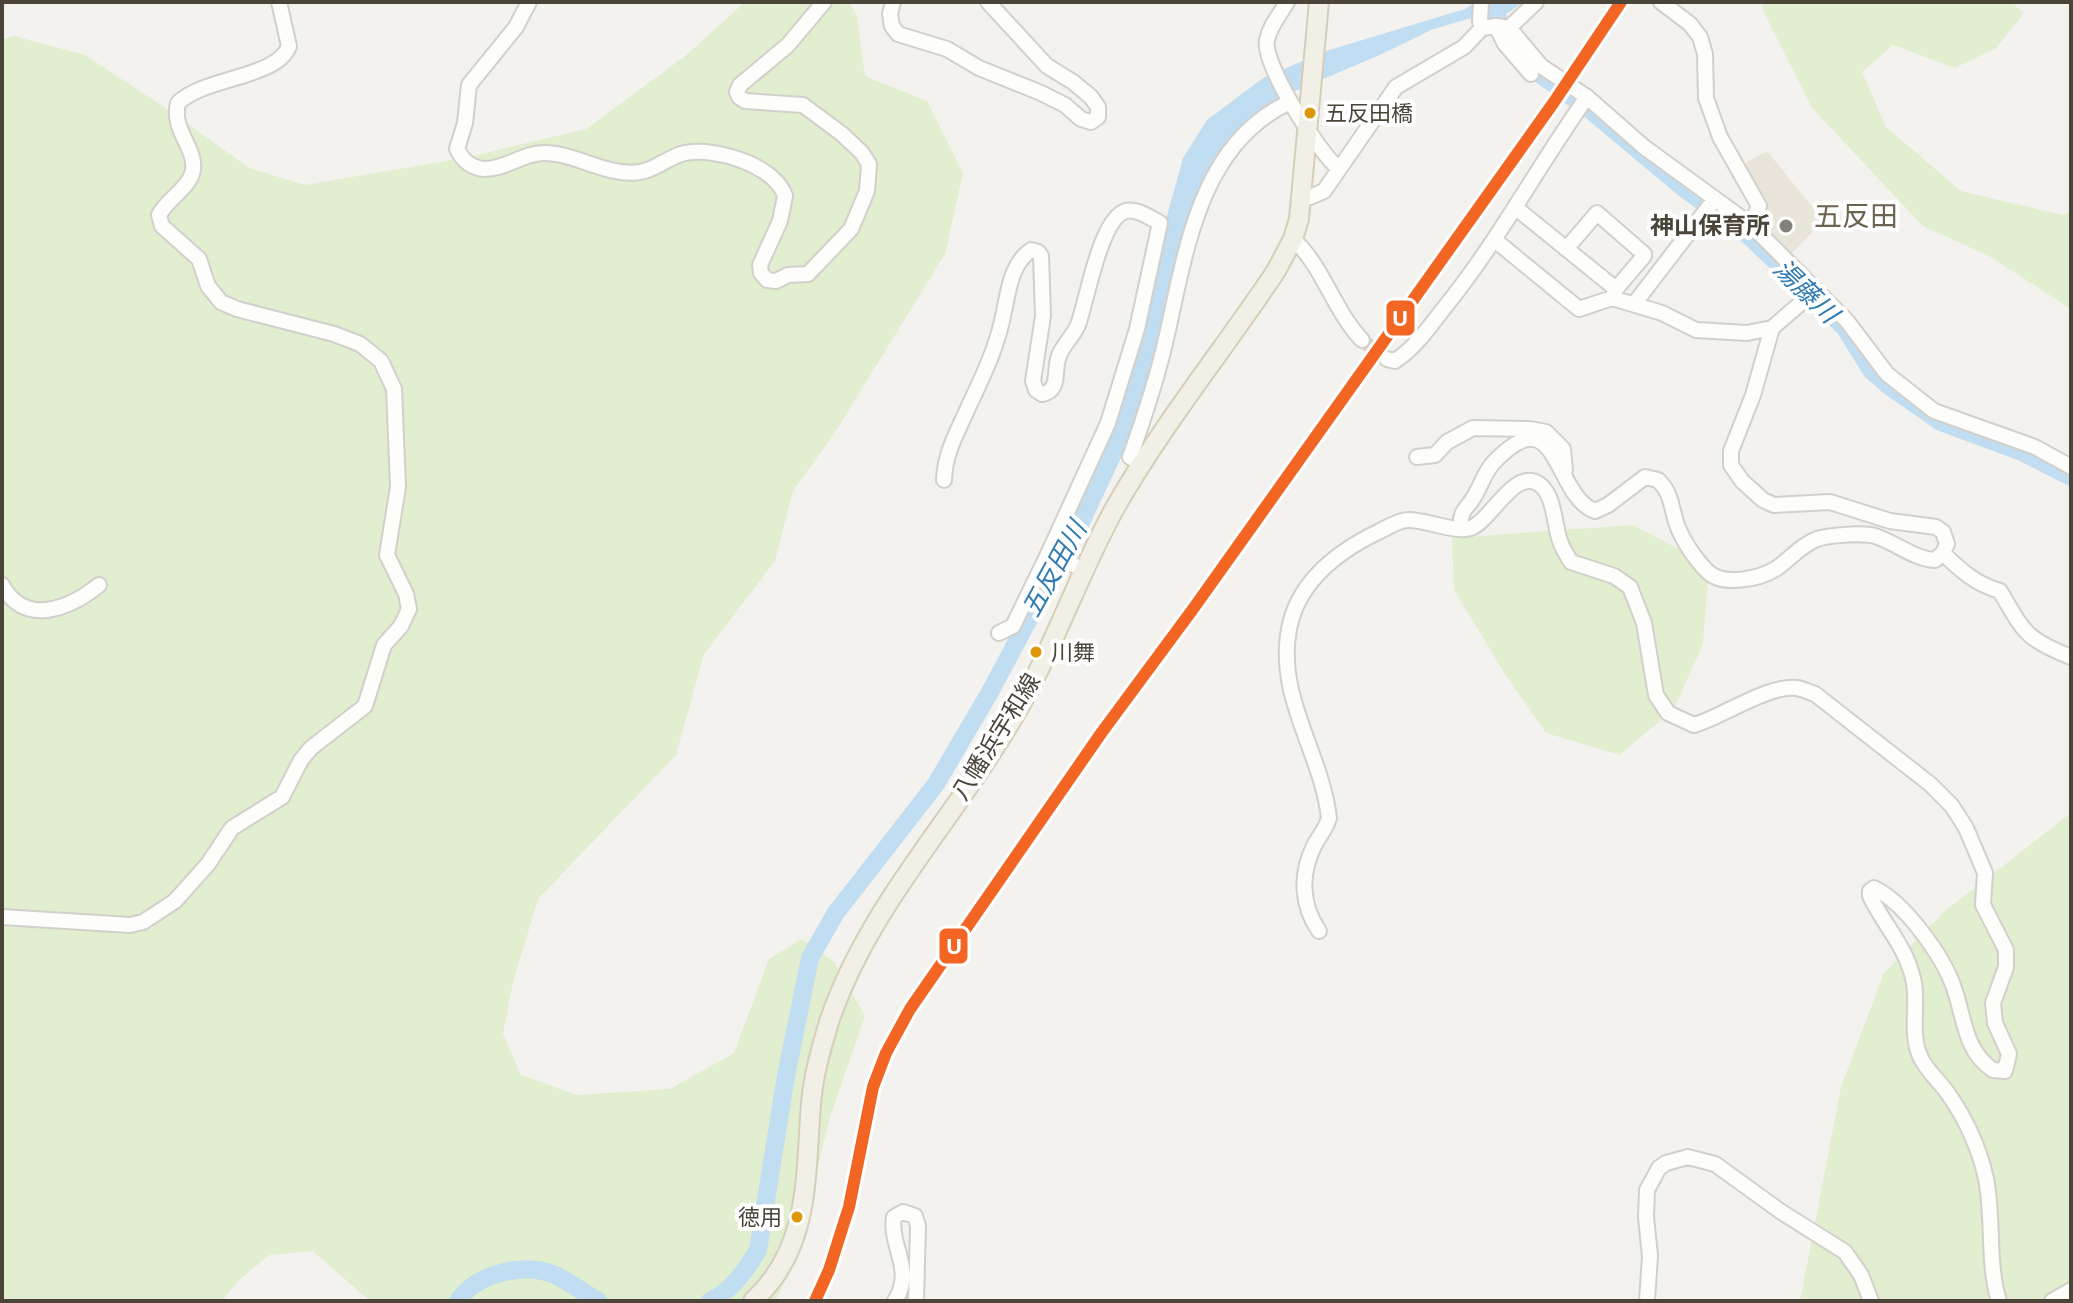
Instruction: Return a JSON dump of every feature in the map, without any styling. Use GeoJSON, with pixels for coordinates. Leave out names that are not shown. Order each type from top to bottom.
{"type":"FeatureCollection","features":[{"type":"Feature","properties":{"kind":"main road","name":"八幡浜宇和線"},"geometry":{"type":"LineString","coordinates":[[753,1301],[770,1283],[785,1259],[799,1223],[809,1159],[811,1104],[817,1064],[853,962],[880,914],[1012,721],[1046,654],[1079,568],[1142,465],[1268,283],[1293,239],[1302,196],[1319,2]]}},
{"type":"Feature","properties":{"kind":"street"},"geometry":{"type":"LineString","coordinates":[[2,917],[130,925],[160,913],[200,873],[232,828],[282,797],[301,760],[311,748],[365,706],[384,645],[408,617],[406,594],[387,555],[398,487],[394,389],[381,361],[360,344],[334,334],[221,302],[208,286],[199,259],[162,226],[159,215],[193,172],[193,160],[178,127],[178,103],[197,90],[259,71],[279,61],[289,46],[279,2]]}},
{"type":"Feature","properties":{"kind":"street"},"geometry":{"type":"LineString","coordinates":[[529,2],[516,27],[469,85],[465,123],[457,149],[462,159],[477,168],[490,169],[527,155],[555,153],[598,167],[632,173],[650,169],[683,153],[697,152],[743,161],[765,170],[776,179],[785,196],[780,221],[760,265],[761,273],[767,280],[776,281],[788,275],[808,274],[851,229],[867,191],[869,164],[862,153],[819,115],[803,105],[745,101],[737,92],[740,85],[788,45],[824,2]]}},
{"type":"Feature","properties":{"kind":"street"},"geometry":{"type":"LineString","coordinates":[[893,2],[890,14],[892,26],[898,34],[947,49],[979,68],[1016,81],[1065,105],[1081,119],[1091,122],[1098,117],[1098,107],[1091,97],[1047,66],[988,2]]}},
{"type":"Feature","properties":{"kind":"street"},"geometry":{"type":"LineString","coordinates":[[1287,2],[1271,26],[1266,43],[1270,64],[1308,130],[1339,169]]}},
{"type":"Feature","properties":{"kind":"street"},"geometry":{"type":"LineString","coordinates":[[1481,2],[1505,44],[1531,74]]}},
{"type":"Feature","properties":{"kind":"street"},"geometry":{"type":"LineString","coordinates":[[1302,196],[1310,197],[1324,191],[1396,87],[1536,2]]}},
{"type":"Feature","properties":{"kind":"street"},"geometry":{"type":"LineString","coordinates":[[1661,2],[1690,24],[1700,37],[1705,54],[1705,88],[1709,108],[1720,137],[1759,206],[1751,225]]}},
{"type":"Feature","properties":{"kind":"street"},"geometry":{"type":"LineString","coordinates":[[1495,26],[1711,204],[1751,225],[1811,295],[1847,321],[1887,374],[1934,411],[2035,447],[2071,467]]}},
{"type":"Feature","properties":{"kind":"street"},"geometry":{"type":"LineString","coordinates":[[1142,465],[1130,457],[1155,386],[1178,281],[1207,187],[1236,142],[1272,110],[1289,100]]}},
{"type":"Feature","properties":{"kind":"street"},"geometry":{"type":"LineString","coordinates":[[1387,359],[1395,361],[1410,351],[1496,241],[1584,102]]}},
{"type":"Feature","properties":{"kind":"street"},"geometry":{"type":"LineString","coordinates":[[1634,304],[1711,204]]}},
{"type":"Feature","properties":{"kind":"street"},"geometry":{"type":"LineString","coordinates":[[1516,208],[1614,294],[1696,330],[1747,333],[1772,328],[1811,295]]}},
{"type":"Feature","properties":{"kind":"street"},"geometry":{"type":"LineString","coordinates":[[944,480],[945,459],[989,363],[1004,316],[1009,285],[1023,255],[1031,250],[1041,256],[1043,316],[1033,381],[1036,390],[1042,394],[1049,393],[1055,387],[1059,354],[1079,324],[1095,261],[1116,217],[1123,211],[1131,210],[1160,223],[1137,329],[1108,423],[1051,553],[1013,626],[999,633]]}},
{"type":"Feature","properties":{"kind":"street"},"geometry":{"type":"LineString","coordinates":[[1496,241],[1579,309],[1614,294],[1644,256],[1597,213],[1566,249]]}},
{"type":"Feature","properties":{"kind":"street"},"geometry":{"type":"LineString","coordinates":[[1293,239],[1302,247],[1346,323],[1362,340]]}},
{"type":"Feature","properties":{"kind":"street"},"geometry":{"type":"LineString","coordinates":[[1461,528],[1462,514],[1474,498],[1485,472],[1513,445],[1533,440],[1544,443],[1553,451],[1574,495],[1584,507],[1595,511],[1645,477],[1658,480],[1670,497],[1676,524],[1686,544],[1717,579],[1734,580],[1766,573],[1804,546],[1831,537],[1874,535],[1935,560],[1947,544],[1943,532],[1936,527],[1890,521],[1830,502],[1774,505],[1763,500],[1742,481],[1731,465],[1731,451],[1753,395],[1772,328]]}},
{"type":"Feature","properties":{"kind":"street"},"geometry":{"type":"LineString","coordinates":[[1417,457],[1435,455],[1447,442],[1473,428],[1530,429],[1546,432],[1563,449],[1566,478]]}},
{"type":"Feature","properties":{"kind":"street"},"geometry":{"type":"LineString","coordinates":[[1319,931],[1309,917],[1304,902],[1304,882],[1313,847],[1329,818],[1323,788],[1292,697],[1286,648],[1295,609],[1318,572],[1334,558],[1377,532],[1409,519],[1469,530],[1481,523],[1518,484],[1528,481],[1538,483],[1546,493],[1559,540],[1571,562],[1623,581],[1636,597],[1644,623],[1656,695],[1668,713],[1694,725],[1782,689],[1795,688],[1815,694],[1930,784],[1952,806],[1981,857],[1985,873],[1983,905],[2006,950],[2006,967],[1993,1003],[1995,1023],[2009,1054],[2005,1071],[1993,1070],[1972,1049],[1965,1034],[1954,988],[1926,939],[1902,908],[1883,892],[1874,888],[1870,896],[1901,944],[1914,982],[1919,1056],[1948,1093],[1966,1123],[1986,1177],[1995,1289],[1999,1301]]}},
{"type":"Feature","properties":{"kind":"street"},"geometry":{"type":"LineString","coordinates":[[1051,553],[1079,568]]}},
{"type":"Feature","properties":{"kind":"street"},"geometry":{"type":"LineString","coordinates":[[1943,553],[1981,585],[2000,591],[2023,631],[2041,645],[2071,657]]}},
{"type":"Feature","properties":{"kind":"street"},"geometry":{"type":"LineString","coordinates":[[2,585],[17,603],[37,611],[57,610],[82,599],[99,585]]}},
{"type":"Feature","properties":{"kind":"street"},"geometry":{"type":"LineString","coordinates":[[1647,1301],[1650,1256],[1647,1190],[1659,1168],[1688,1157],[1715,1164],[1780,1211],[1845,1252],[1857,1268],[1871,1301]]}},
{"type":"Feature","properties":{"kind":"street"},"geometry":{"type":"LineString","coordinates":[[895,1301],[901,1286],[903,1264],[892,1229],[894,1217],[903,1212],[915,1216],[918,1226],[916,1301]]}},
{"type":"Feature","properties":{"kind":"street"},"geometry":{"type":"LineString","coordinates":[[2052,1301],[2071,1290]]}},
{"type":"Feature","properties":{"kind":"shaded area"},"geometry":{"type":"Polygon","coordinates":[[[1767,151],[1823,220],[1785,261],[1751,225],[1757,215],[1736,168],[1767,151]]]}},
{"type":"Feature","properties":{"kind":"green space"},"geometry":{"type":"Polygon","coordinates":[[[745,2],[849,2],[857,16],[865,76],[927,101],[963,173],[945,254],[834,434],[793,491],[775,561],[704,654],[676,755],[538,899],[513,982],[503,1034],[521,1075],[577,1095],[670,1089],[734,1053],[769,959],[802,939],[834,962],[865,1016],[830,1117],[794,1265],[775,1301],[370,1301],[313,1251],[270,1255],[240,1279],[222,1301],[2,1301],[2,40],[14,36],[85,55],[249,168],[305,185],[464,158],[586,129],[684,57],[745,2]]]}},
{"type":"Feature","properties":{"kind":"green space"},"geometry":{"type":"Polygon","coordinates":[[[1762,2],[2011,2],[2024,13],[1996,48],[1955,68],[1893,45],[1862,72],[1886,127],[1961,191],[2063,215],[2071,210],[2071,309],[1989,256],[1923,226],[1812,108],[1763,11],[1762,2]]]}},
{"type":"Feature","properties":{"kind":"green space"},"geometry":{"type":"Polygon","coordinates":[[[1633,525],[1709,565],[1703,644],[1674,709],[1620,755],[1546,733],[1505,674],[1454,590],[1452,538],[1633,525]]]}},
{"type":"Feature","properties":{"kind":"green space"},"geometry":{"type":"Polygon","coordinates":[[[2071,813],[2071,1301],[1800,1301],[1841,1087],[1884,973],[1946,910],[2071,813]]]}},
{"type":"Feature","properties":{"kind":"water"},"geometry":{"type":"Polygon","coordinates":[[[1476,2],[1523,2],[1508,13],[1467,19],[1431,30],[1281,97],[1255,113],[1229,143],[1158,347],[1134,430],[1076,554],[1056,544],[1136,353],[1183,158],[1207,120],[1263,78],[1326,51],[1465,9],[1476,2]]]}},
{"type":"Feature","properties":{"kind":"waterway","name":"湯藤川"},"geometry":{"type":"LineString","coordinates":[[1492,6],[1510,42],[1533,69],[1594,113],[1686,190],[1746,233],[1845,328],[1871,370],[1889,386],[1941,422],[2022,452],[2071,477]]}},
{"type":"Feature","properties":{"kind":"waterway","name":"五反田川"},"geometry":{"type":"LineString","coordinates":[[710,1301],[732,1286],[758,1250],[786,1076],[810,958],[835,914],[936,784],[990,692],[1078,527]]}},
{"type":"Feature","properties":{"kind":"waterway","name":"五反田川"},"geometry":{"type":"LineString","coordinates":[[458,1301],[477,1283],[516,1270],[543,1271],[555,1275],[598,1301]]}},
{"type":"Feature","properties":{"kind":"tunnel"},"geometry":{"type":"LineString","coordinates":[[1362,340],[1387,359]]}},
{"type":"Feature","properties":{"kind":"transit line","name":"U"},"geometry":{"type":"LineString","coordinates":[[815,1301],[829,1270],[849,1207],[873,1087],[886,1053],[910,1009],[1102,732],[1554,102],[1621,2]]}},
{"type":"Feature","properties":{"kind":"place","name":"五反田橋"},"geometry":{"type":"Point","coordinates":[1310,113]}},
{"type":"Feature","properties":{"kind":"place","name":"神山保育所"},"geometry":{"type":"Point","coordinates":[1786,226]}},
{"type":"Feature","properties":{"kind":"place","name":"川舞"},"geometry":{"type":"Point","coordinates":[1036,652]}},
{"type":"Feature","properties":{"kind":"place","name":"徳用"},"geometry":{"type":"Point","coordinates":[797,1217]}},
{"type":"Feature","properties":{"kind":"district","name":"五反田"},"geometry":{"type":"Point","coordinates":[1856,216]}}]}
